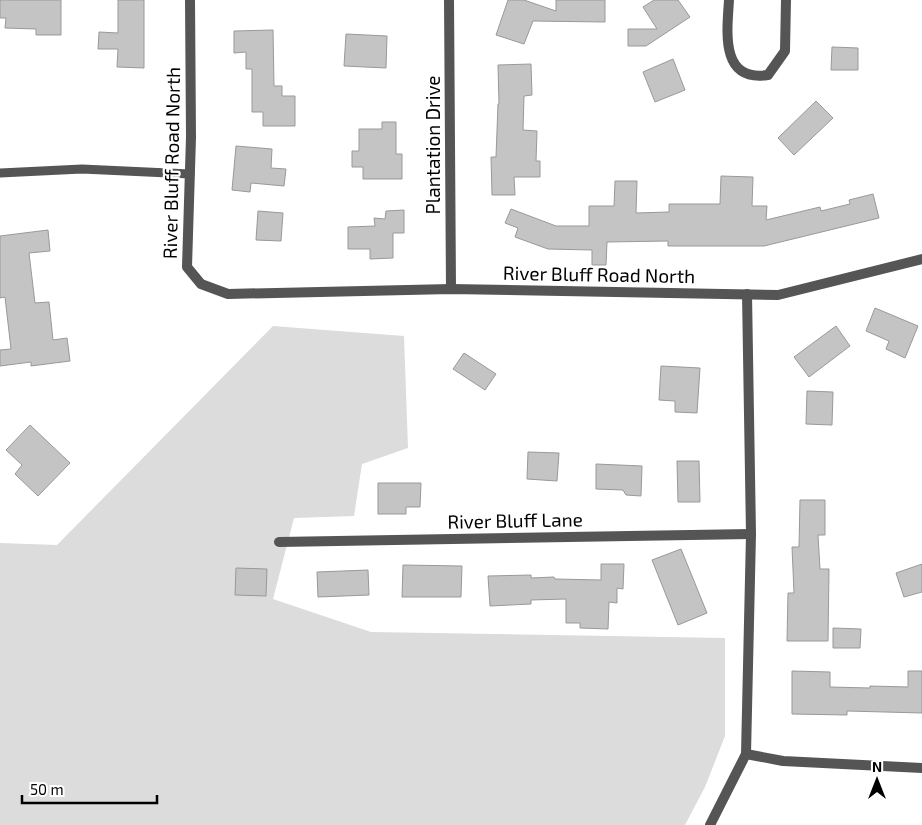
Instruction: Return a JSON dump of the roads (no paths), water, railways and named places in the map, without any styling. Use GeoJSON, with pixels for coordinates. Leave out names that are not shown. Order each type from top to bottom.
{"type":"FeatureCollection","features":[{"type":"Feature","properties":{"kind":"street","name":"River Bluff Road North"},"geometry":{"type":"LineString","coordinates":[[190,0],[190,174],[187,267],[201,284],[228,294],[451,289],[778,295],[922,259]]}},
{"type":"Feature","properties":{"kind":"street","name":"Plantation Drive"},"geometry":{"type":"LineString","coordinates":[[449,0],[451,289]]}},
{"type":"Feature","properties":{"kind":"street"},"geometry":{"type":"LineString","coordinates":[[729,0],[727,42],[731,56],[739,69],[750,76],[760,76],[768,75],[785,51],[786,0]]}},
{"type":"Feature","properties":{"kind":"street"},"geometry":{"type":"LineString","coordinates":[[710,825],[746,754],[751,534],[747,294]]}},
{"type":"Feature","properties":{"kind":"street","name":"River Bluff Lane"},"geometry":{"type":"LineString","coordinates":[[280,542],[751,534]]}},
{"type":"Feature","properties":{"kind":"street"},"geometry":{"type":"LineString","coordinates":[[746,754],[783,761],[922,768]]}},
{"type":"Feature","properties":{"kind":"lane"},"geometry":{"type":"LineString","coordinates":[[0,173],[82,168],[190,174]]}}]}
